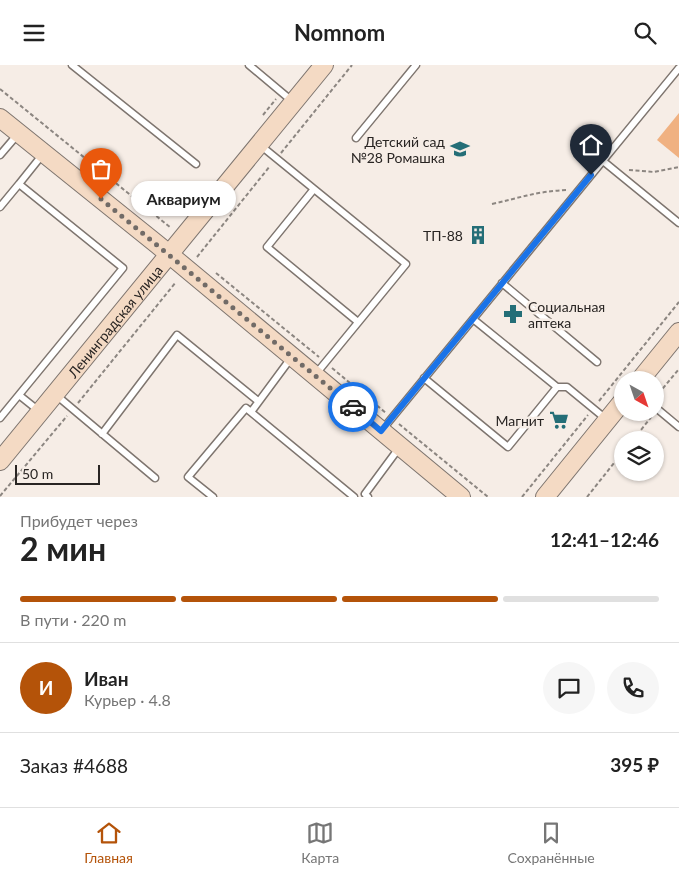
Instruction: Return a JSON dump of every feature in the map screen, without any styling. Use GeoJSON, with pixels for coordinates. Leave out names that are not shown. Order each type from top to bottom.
{"type":"FeatureCollection","features":[{"type":"Feature","properties":{"kind":"main road","name":"Ленинградская улица"},"geometry":{"type":"LineString","coordinates":[[0,461],[324,65]]}},
{"type":"Feature","properties":{"kind":"main road"},"geometry":{"type":"LineString","coordinates":[[0,118],[292,357],[320,369],[386,425],[400,447],[461,497]]}},
{"type":"Feature","properties":{"kind":"main road"},"geometry":{"type":"LineString","coordinates":[[647,371],[679,332]]}},
{"type":"Feature","properties":{"kind":"main road"},"geometry":{"type":"LineString","coordinates":[[545,497],[614,412]]}},
{"type":"Feature","properties":{"kind":"lane"},"geometry":{"type":"LineString","coordinates":[[72,65],[196,164]]}},
{"type":"Feature","properties":{"kind":"lane"},"geometry":{"type":"LineString","coordinates":[[249,65],[294,102]]}},
{"type":"Feature","properties":{"kind":"lane"},"geometry":{"type":"LineString","coordinates":[[356,138],[416,65]]}},
{"type":"Feature","properties":{"kind":"lane"},"geometry":{"type":"LineString","coordinates":[[386,425],[679,67]]}},
{"type":"Feature","properties":{"kind":"lane"},"geometry":{"type":"LineString","coordinates":[[0,155],[19,133]]}},
{"type":"Feature","properties":{"kind":"lane"},"geometry":{"type":"LineString","coordinates":[[259,144],[406,264],[320,369]]}},
{"type":"Feature","properties":{"kind":"lane"},"geometry":{"type":"LineString","coordinates":[[0,207],[44,153]]}},
{"type":"Feature","properties":{"kind":"lane"},"geometry":{"type":"LineString","coordinates":[[603,161],[679,223]]}},
{"type":"Feature","properties":{"kind":"lane"},"geometry":{"type":"LineString","coordinates":[[0,418],[124,268],[19,184]]}},
{"type":"Feature","properties":{"kind":"lane"},"geometry":{"type":"LineString","coordinates":[[314,189],[267,247],[358,322]]}},
{"type":"Feature","properties":{"kind":"lane"},"geometry":{"type":"LineString","coordinates":[[502,283],[597,362]]}},
{"type":"Feature","properties":{"kind":"lane"},"geometry":{"type":"LineString","coordinates":[[473,319],[557,387],[566,387],[607,420]]}},
{"type":"Feature","properties":{"kind":"lane"},"geometry":{"type":"LineString","coordinates":[[102,434],[177,335],[258,401]]}},
{"type":"Feature","properties":{"kind":"lane"},"geometry":{"type":"LineString","coordinates":[[251,412],[292,357]]}},
{"type":"Feature","properties":{"kind":"lane"},"geometry":{"type":"LineString","coordinates":[[424,378],[508,447],[557,387]]}},
{"type":"Feature","properties":{"kind":"lane"},"geometry":{"type":"LineString","coordinates":[[55,394],[155,478]]}},
{"type":"Feature","properties":{"kind":"lane"},"geometry":{"type":"LineString","coordinates":[[19,395],[40,411]]}},
{"type":"Feature","properties":{"kind":"lane"},"geometry":{"type":"LineString","coordinates":[[213,497],[188,477],[246,408],[355,497],[367,496],[400,447]]}},
{"type":"Feature","properties":{"kind":"lane"},"geometry":{"type":"LineString","coordinates":[[664,413],[678,423]]}},
{"type":"Feature","properties":{"kind":"path"},"geometry":{"type":"LineString","coordinates":[[0,89],[172,228]]}},
{"type":"Feature","properties":{"kind":"path"},"geometry":{"type":"LineString","coordinates":[[614,169],[654,172],[679,167]]}},
{"type":"Feature","properties":{"kind":"path"},"geometry":{"type":"LineString","coordinates":[[492,204],[515,199],[527,194],[579,189]]}},
{"type":"Feature","properties":{"kind":"path"},"geometry":{"type":"LineString","coordinates":[[196,257],[204,263]]}},
{"type":"Feature","properties":{"kind":"path"},"geometry":{"type":"LineString","coordinates":[[212,269],[320,369],[386,425],[488,497]]}},
{"type":"Feature","properties":{"kind":"path"},"geometry":{"type":"LineString","coordinates":[[0,496],[176,282]]}},
{"type":"Feature","properties":{"kind":"path"},"geometry":{"type":"LineString","coordinates":[[522,497],[679,302]]}},
{"type":"Feature","properties":{"kind":"path"},"geometry":{"type":"LineString","coordinates":[[587,497],[614,463]]}},
{"type":"Feature","properties":{"kind":"shaded area"},"geometry":{"type":"Polygon","coordinates":[[[679,113],[679,158],[657,140],[679,113]]]}},
{"type":"Feature","properties":{"kind":"way so far"},"geometry":{"type":"LineString","coordinates":[[101,199],[353,407]]}},
{"type":"Feature","properties":{"kind":"place","name":"Детский сад №28 Ромашка"},"geometry":{"type":"Point","coordinates":[460,149]}},
{"type":"Feature","properties":{"kind":"place","name":"Аквариум"},"geometry":{"type":"Point","coordinates":[101,199]}},
{"type":"Feature","properties":{"kind":"place","name":"ТП-88"},"geometry":{"type":"Point","coordinates":[478,235]}},
{"type":"Feature","properties":{"kind":"place","name":"Социальная аптека"},"geometry":{"type":"Point","coordinates":[513,314]}},
{"type":"Feature","properties":{"kind":"place","name":"Магнит"},"geometry":{"type":"Point","coordinates":[559,420]}},
{"type":"Feature","properties":{"kind":"route"},"geometry":{"type":"LineString","coordinates":[[353,407],[381,431],[591,175]]}}]}
